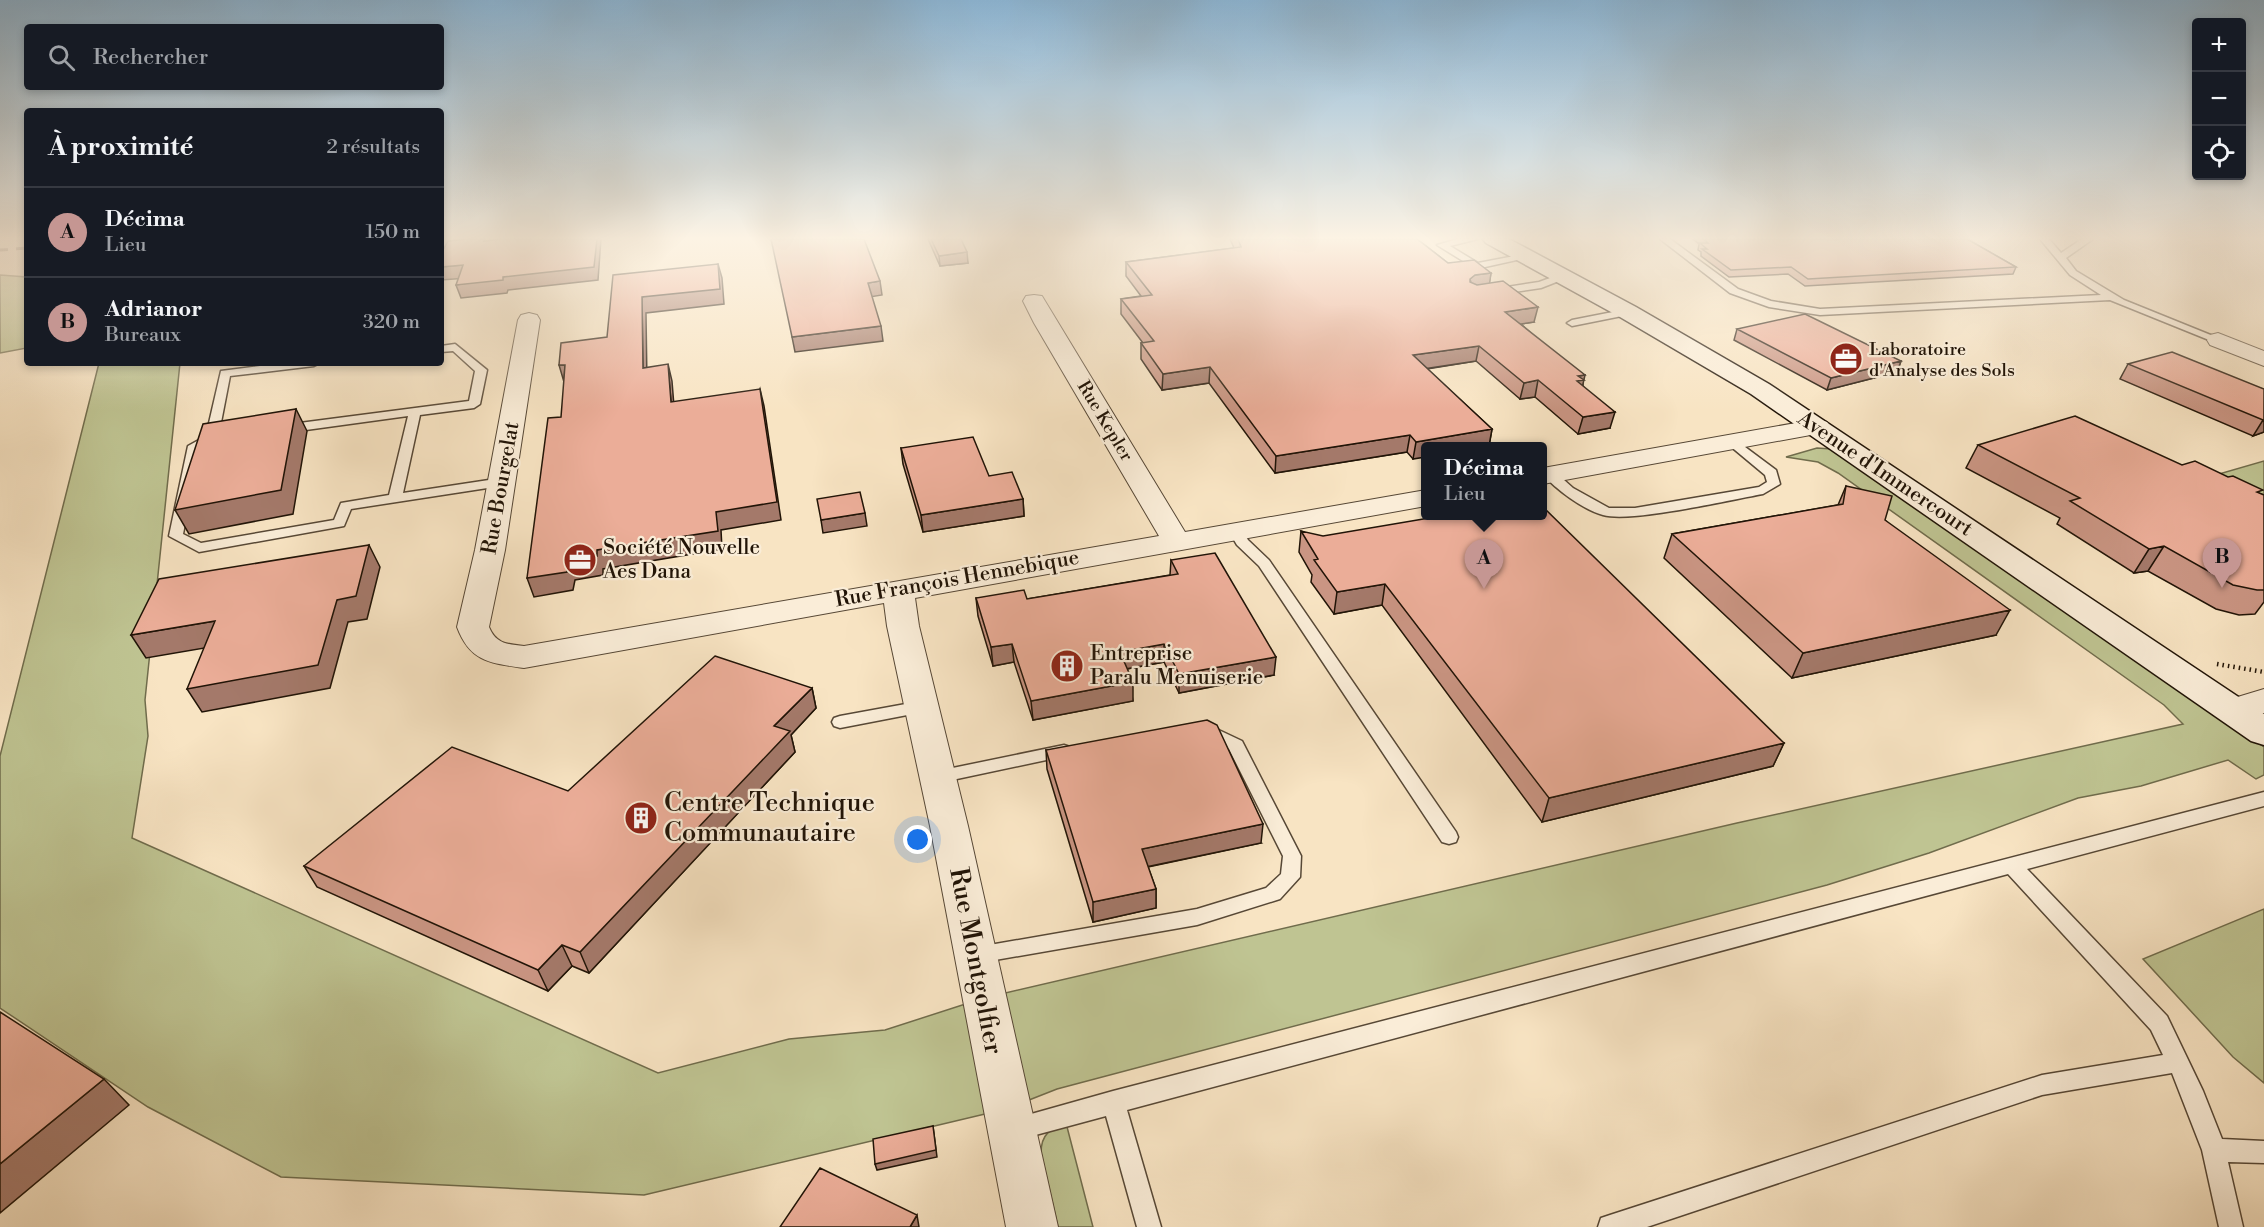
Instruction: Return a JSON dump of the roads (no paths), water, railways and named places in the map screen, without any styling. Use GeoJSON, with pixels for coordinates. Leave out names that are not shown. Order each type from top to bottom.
{"type":"FeatureCollection","features":[{"type":"Feature","properties":{"kind":"main road","name":"Avenue d'Immercourt"},"geometry":{"type":"LineString","coordinates":[[1598,296],[1728,369],[1818,427],[2164,665],[2248,705],[2264,732]]}},
{"type":"Feature","properties":{"kind":"street","name":"Rue Kepler"},"geometry":{"type":"LineString","coordinates":[[1034,301],[1176,541]]}},
{"type":"Feature","properties":{"kind":"street","name":"Rue Bourgelat"},"geometry":{"type":"LineString","coordinates":[[488,651],[477,639],[473,627],[490,550],[529,320]]}},
{"type":"Feature","properties":{"kind":"street"},"geometry":{"type":"LineString","coordinates":[[2218,340],[2264,359]]}},
{"type":"Feature","properties":{"kind":"street"},"geometry":{"type":"LineString","coordinates":[[1547,475],[1818,427]]}},
{"type":"Feature","properties":{"kind":"street","name":"Rue François Hennebique"},"geometry":{"type":"LineString","coordinates":[[488,651],[524,657],[1421,499]]}},
{"type":"Feature","properties":{"kind":"street","name":"Rue Montgolfier"},"geometry":{"type":"LineString","coordinates":[[898,590],[903,626],[938,777],[1032,1227]]}},
{"type":"Feature","properties":{"kind":"lane"},"geometry":{"type":"LineString","coordinates":[[1748,296],[1769,304],[1820,312],[2112,297],[2218,340]]}},
{"type":"Feature","properties":{"kind":"lane"},"geometry":{"type":"LineString","coordinates":[[1572,323],[1628,312]]}},
{"type":"Feature","properties":{"kind":"lane"},"geometry":{"type":"LineString","coordinates":[[269,431],[474,404],[481,370],[455,347],[444,349]]}},
{"type":"Feature","properties":{"kind":"lane"},"geometry":{"type":"LineString","coordinates":[[287,366],[225,373],[218,437],[194,446],[176,537],[199,548],[339,524],[346,506],[502,482]]}},
{"type":"Feature","properties":{"kind":"lane"},"geometry":{"type":"LineString","coordinates":[[395,499],[415,412]]}},
{"type":"Feature","properties":{"kind":"lane"},"geometry":{"type":"LineString","coordinates":[[1547,476],[1568,491],[1606,512],[1635,512],[1763,490],[1774,484],[1771,473],[1733,442]]}},
{"type":"Feature","properties":{"kind":"lane"},"geometry":{"type":"LineString","coordinates":[[1235,530],[1242,542],[1264,563],[1449,837]]}},
{"type":"Feature","properties":{"kind":"lane"},"geometry":{"type":"LineString","coordinates":[[840,722],[921,707]]}},
{"type":"Feature","properties":{"kind":"lane"},"geometry":{"type":"LineString","coordinates":[[975,955],[1197,917],[1273,894],[1290,876],[1292,856],[1236,745],[1208,730],[1185,731]]}},
{"type":"Feature","properties":{"kind":"lane"},"geometry":{"type":"LineString","coordinates":[[938,777],[1084,747]]}},
{"type":"Feature","properties":{"kind":"lane"},"geometry":{"type":"LineString","coordinates":[[1011,1131],[1113,1102],[2264,800]]}},
{"type":"Feature","properties":{"kind":"lane"},"geometry":{"type":"LineString","coordinates":[[2012,866],[2159,1023],[2192,1091],[2214,1150],[2231,1227]]}},
{"type":"Feature","properties":{"kind":"lane"},"geometry":{"type":"LineString","coordinates":[[1610,1227],[2042,1085],[2178,1062]]}},
{"type":"Feature","properties":{"kind":"lane"},"geometry":{"type":"LineString","coordinates":[[1113,1102],[1149,1227]]}},
{"type":"Feature","properties":{"kind":"lane"},"geometry":{"type":"LineString","coordinates":[[2214,1150],[2264,1152]]}},
{"type":"Feature","properties":{"kind":"place","name":"Laboratoire d'Analyse des Sols"},"geometry":{"type":"Point","coordinates":[1846,359]}},
{"type":"Feature","properties":{"kind":"place","name":"Société Nouvelle Aes Dana"},"geometry":{"type":"Point","coordinates":[580,560]}},
{"type":"Feature","properties":{"kind":"place","name":"Adrianor"},"geometry":{"type":"Point","coordinates":[2222,588]}},
{"type":"Feature","properties":{"kind":"place","name":"Décima"},"geometry":{"type":"Point","coordinates":[1484,589]}},
{"type":"Feature","properties":{"kind":"place","name":"Entreprise Paralu Menuiserie"},"geometry":{"type":"Point","coordinates":[1067,666]}},
{"type":"Feature","properties":{"kind":"place","name":"Centre Technique Communautaire"},"geometry":{"type":"Point","coordinates":[641,818]}}]}
